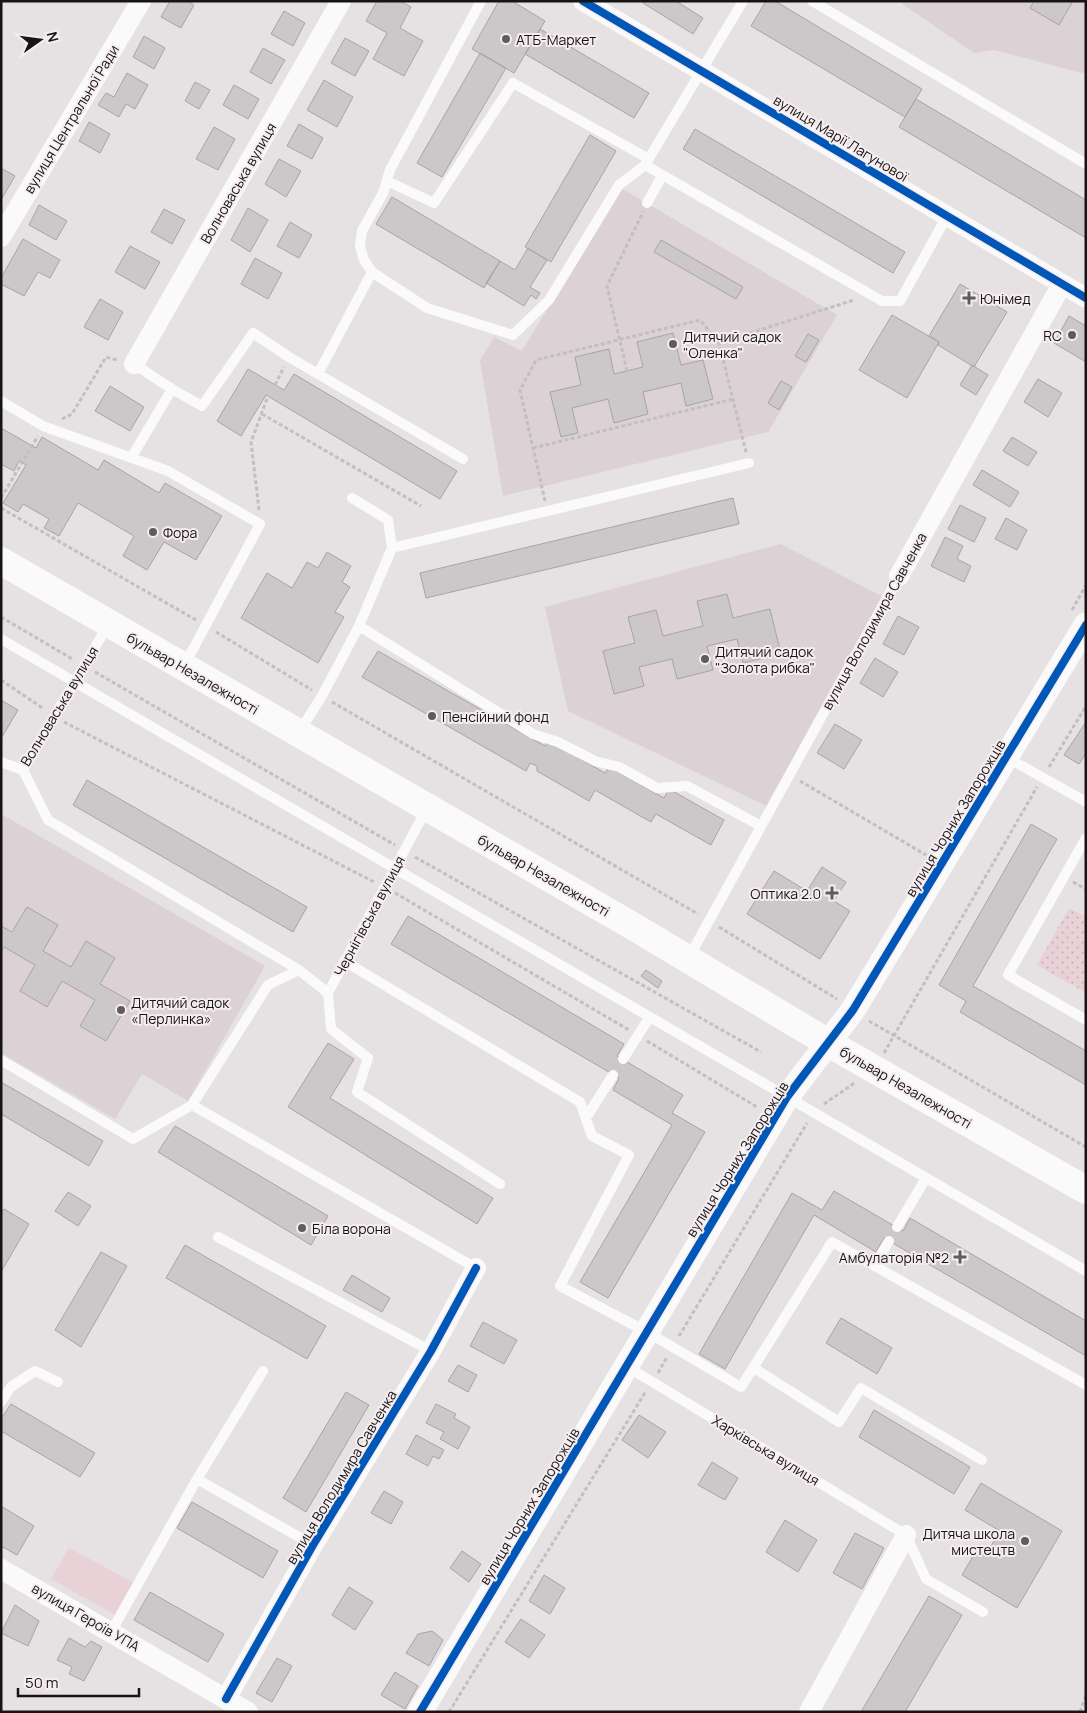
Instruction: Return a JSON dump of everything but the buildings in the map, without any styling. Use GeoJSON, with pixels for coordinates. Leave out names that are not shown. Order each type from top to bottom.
{"type":"FeatureCollection","features":[{"type":"Feature","properties":{"kind":"main road","name":"бульвар Незалежності"},"geometry":{"type":"LineString","coordinates":[[1,561],[428,807],[830,1044],[1086,1190]]}},
{"type":"Feature","properties":{"kind":"street","name":"вулиця Центральної Ради"},"geometry":{"type":"LineString","coordinates":[[1,237],[141,1]]}},
{"type":"Feature","properties":{"kind":"street","name":"Волноваська вулиця"},"geometry":{"type":"LineString","coordinates":[[134,364],[341,1]]}},
{"type":"Feature","properties":{"kind":"street","name":"вулиця Марії Лагунової"},"geometry":{"type":"LineString","coordinates":[[583,1],[1086,298]]}},
{"type":"Feature","properties":{"kind":"street","name":"вулиця Володимира Савченка"},"geometry":{"type":"LineString","coordinates":[[899,576],[1062,284]]}},
{"type":"Feature","properties":{"kind":"street","name":"вулиця Чорних Запорожців"},"geometry":{"type":"LineString","coordinates":[[420,1712],[787,1097],[830,1044],[853,1010],[1086,625]]}},
{"type":"Feature","properties":{"kind":"street","name":"вулиця Володимира Савченка"},"geometry":{"type":"LineString","coordinates":[[226,1699],[313,1545],[431,1351],[476,1268]]}},
{"type":"Feature","properties":{"kind":"street"},"geometry":{"type":"LineString","coordinates":[[809,1712],[906,1535]]}},
{"type":"Feature","properties":{"kind":"street","name":"вулиця Героїв УПА"},"geometry":{"type":"LineString","coordinates":[[1,1568],[248,1712]]}},
{"type":"Feature","properties":{"kind":"lane"},"geometry":{"type":"LineString","coordinates":[[481,1],[390,170],[383,193],[362,231],[362,253],[372,272],[427,308],[513,335],[548,300],[619,185],[647,162],[743,1]]}},
{"type":"Feature","properties":{"kind":"lane"},"geometry":{"type":"LineString","coordinates":[[812,1],[1086,164]]}},
{"type":"Feature","properties":{"kind":"lane"},"geometry":{"type":"LineString","coordinates":[[387,181],[434,204],[513,83],[647,162],[662,176],[882,301],[900,301],[947,216]]}},
{"type":"Feature","properties":{"kind":"lane"},"geometry":{"type":"LineString","coordinates":[[647,202],[662,176]]}},
{"type":"Feature","properties":{"kind":"lane"},"geometry":{"type":"LineString","coordinates":[[318,374],[372,272]]}},
{"type":"Feature","properties":{"kind":"lane"},"geometry":{"type":"LineString","coordinates":[[134,364],[202,406],[253,333],[289,357],[463,460]]}},
{"type":"Feature","properties":{"kind":"lane"},"geometry":{"type":"LineString","coordinates":[[131,458],[172,389]]}},
{"type":"Feature","properties":{"kind":"lane"},"geometry":{"type":"LineString","coordinates":[[1,401],[43,426],[168,471],[260,524],[183,666]]}},
{"type":"Feature","properties":{"kind":"lane"},"geometry":{"type":"LineString","coordinates":[[392,548],[749,464]]}},
{"type":"Feature","properties":{"kind":"lane"},"geometry":{"type":"LineString","coordinates":[[298,733],[322,696],[359,626],[392,548],[388,520],[352,498]]}},
{"type":"Feature","properties":{"kind":"lane","name":"вулиця Володимира Савченка"},"geometry":{"type":"LineString","coordinates":[[688,959],[899,576]]}},
{"type":"Feature","properties":{"kind":"lane","name":"Волноваська вулиця"},"geometry":{"type":"LineString","coordinates":[[1,762],[23,770],[108,624]]}},
{"type":"Feature","properties":{"kind":"lane"},"geometry":{"type":"LineString","coordinates":[[359,626],[533,734],[558,742],[595,761],[619,767],[657,788],[687,786],[761,826]]}},
{"type":"Feature","properties":{"kind":"lane"},"geometry":{"type":"LineString","coordinates":[[1,638],[649,1018],[1086,1271]]}},
{"type":"Feature","properties":{"kind":"lane"},"geometry":{"type":"LineString","coordinates":[[1006,757],[1086,802]]}},
{"type":"Feature","properties":{"kind":"lane"},"geometry":{"type":"LineString","coordinates":[[23,770],[48,820],[299,970],[328,993]]}},
{"type":"Feature","properties":{"kind":"lane","name":"Чернігівська вулиця"},"geometry":{"type":"LineString","coordinates":[[428,807],[393,868],[328,993],[331,1029],[368,1058],[357,1092],[500,1184]]}},
{"type":"Feature","properties":{"kind":"lane"},"geometry":{"type":"LineString","coordinates":[[1086,838],[1008,974],[1086,1020]]}},
{"type":"Feature","properties":{"kind":"lane"},"geometry":{"type":"LineString","coordinates":[[344,961],[580,1102],[592,1136],[629,1155],[560,1286],[647,1332],[741,1387],[832,1242],[1086,1385]]}},
{"type":"Feature","properties":{"kind":"lane"},"geometry":{"type":"LineString","coordinates":[[1,1060],[133,1139],[192,1105],[268,985],[299,970]]}},
{"type":"Feature","properties":{"kind":"lane"},"geometry":{"type":"LineString","coordinates":[[623,1059],[649,1018]]}},
{"type":"Feature","properties":{"kind":"lane"},"geometry":{"type":"LineString","coordinates":[[586,1118],[613,1075]]}},
{"type":"Feature","properties":{"kind":"lane"},"geometry":{"type":"LineString","coordinates":[[192,1105],[476,1268]]}},
{"type":"Feature","properties":{"kind":"lane"},"geometry":{"type":"LineString","coordinates":[[897,1228],[926,1178]]}},
{"type":"Feature","properties":{"kind":"lane"},"geometry":{"type":"LineString","coordinates":[[218,1237],[431,1351]]}},
{"type":"Feature","properties":{"kind":"lane"},"geometry":{"type":"LineString","coordinates":[[874,1266],[889,1241]]}},
{"type":"Feature","properties":{"kind":"lane","name":"Харківська вулиця"},"geometry":{"type":"LineString","coordinates":[[626,1366],[906,1535]]}},
{"type":"Feature","properties":{"kind":"lane"},"geometry":{"type":"LineString","coordinates":[[754,1368],[839,1422],[861,1388],[982,1460]]}},
{"type":"Feature","properties":{"kind":"lane"},"geometry":{"type":"LineString","coordinates":[[1,1402],[11,1387],[35,1371],[58,1382]]}},
{"type":"Feature","properties":{"kind":"lane"},"geometry":{"type":"LineString","coordinates":[[111,1632],[197,1479],[263,1371]]}},
{"type":"Feature","properties":{"kind":"lane"},"geometry":{"type":"LineString","coordinates":[[197,1479],[313,1545]]}},
{"type":"Feature","properties":{"kind":"lane"},"geometry":{"type":"LineString","coordinates":[[906,1535],[926,1579],[983,1612]]}},
{"type":"Feature","properties":{"kind":"path"},"geometry":{"type":"LineString","coordinates":[[627,371],[607,286],[647,202]]}},
{"type":"Feature","properties":{"kind":"path"},"geometry":{"type":"LineString","coordinates":[[719,343],[871,295]]}},
{"type":"Feature","properties":{"kind":"path"},"geometry":{"type":"LineString","coordinates":[[547,511],[520,390],[536,360],[700,320],[719,343],[749,464]]}},
{"type":"Feature","properties":{"kind":"path"},"geometry":{"type":"LineString","coordinates":[[1,498],[43,426],[72,414],[106,357],[134,364]]}},
{"type":"Feature","properties":{"kind":"path"},"geometry":{"type":"LineString","coordinates":[[275,385],[289,357]]}},
{"type":"Feature","properties":{"kind":"path"},"geometry":{"type":"LineString","coordinates":[[260,524],[252,442],[268,396]]}},
{"type":"Feature","properties":{"kind":"path"},"geometry":{"type":"LineString","coordinates":[[533,448],[733,399]]}},
{"type":"Feature","properties":{"kind":"path"},"geometry":{"type":"LineString","coordinates":[[262,414],[421,506]]}},
{"type":"Feature","properties":{"kind":"path"},"geometry":{"type":"LineString","coordinates":[[1,508],[710,921],[893,1036],[1086,1147]]}},
{"type":"Feature","properties":{"kind":"path"},"geometry":{"type":"LineString","coordinates":[[1,617],[403,850],[761,1052]]}},
{"type":"Feature","properties":{"kind":"path"},"geometry":{"type":"LineString","coordinates":[[449,1712],[653,1381],[812,1112],[874,1069],[1086,706]]}},
{"type":"Feature","properties":{"kind":"path"},"geometry":{"type":"LineString","coordinates":[[789,774],[941,864]]}},
{"type":"Feature","properties":{"kind":"path"},"geometry":{"type":"LineString","coordinates":[[1080,1712],[1086,1695]]}},
{"type":"Feature","properties":{"kind":"shaded area"},"geometry":{"type":"Polygon","coordinates":[[[898,1],[1086,1],[1086,74],[994,50],[974,53],[898,1]]]}},
{"type":"Feature","properties":{"kind":"shaded area","name":"Дитячий садок \"Оленка\""},"geometry":{"type":"Polygon","coordinates":[[[621,188],[837,315],[768,432],[503,496],[480,361],[494,337],[522,351],[621,188]]]}},
{"type":"Feature","properties":{"kind":"shaded area","name":"Дитячий садок \"Золота рибка\""},"geometry":{"type":"Polygon","coordinates":[[[781,544],[887,599],[771,808],[568,711],[545,607],[781,544]]]}},
{"type":"Feature","properties":{"kind":"shaded area","name":"Дитячий садок «Перлинка»"},"geometry":{"type":"Polygon","coordinates":[[[1,814],[265,966],[188,1101],[142,1074],[115,1119],[1,1053],[1,814]]]}},
{"type":"Feature","properties":{"kind":"shaded area"},"geometry":{"type":"Polygon","coordinates":[[[1069,908],[1086,917],[1086,993],[1037,965],[1069,908]]]}},
{"type":"Feature","properties":{"kind":"shaded area"},"geometry":{"type":"Polygon","coordinates":[[[69,1548],[134,1583],[115,1615],[51,1579],[69,1548]]]}},
{"type":"Feature","properties":{"kind":"cycle path"},"geometry":{"type":"LineString","coordinates":[[583,1],[1086,298]]}},
{"type":"Feature","properties":{"kind":"cycle path"},"geometry":{"type":"LineString","coordinates":[[420,1712],[787,1097],[853,1010],[1086,625]]}},
{"type":"Feature","properties":{"kind":"cycle path"},"geometry":{"type":"LineString","coordinates":[[226,1699],[313,1545],[431,1351],[476,1268]]}},
{"type":"Feature","properties":{"kind":"place","name":"АТБ-Маркет"},"geometry":{"type":"Point","coordinates":[506,39]}},
{"type":"Feature","properties":{"kind":"place","name":"Юнімед"},"geometry":{"type":"Point","coordinates":[969,298]}},
{"type":"Feature","properties":{"kind":"place","name":"RC"},"geometry":{"type":"Point","coordinates":[1072,335]}},
{"type":"Feature","properties":{"kind":"place","name":"Дитячий садок \"Оленка\""},"geometry":{"type":"Point","coordinates":[673,344]}},
{"type":"Feature","properties":{"kind":"place","name":"Фора"},"geometry":{"type":"Point","coordinates":[153,532]}},
{"type":"Feature","properties":{"kind":"place","name":"Дитячий садок \"Золота рибка\""},"geometry":{"type":"Point","coordinates":[705,659]}},
{"type":"Feature","properties":{"kind":"place","name":"Пенсійний фонд"},"geometry":{"type":"Point","coordinates":[432,716]}},
{"type":"Feature","properties":{"kind":"place","name":"Оптика 2.0"},"geometry":{"type":"Point","coordinates":[832,893]}},
{"type":"Feature","properties":{"kind":"place","name":"Дитячий садок «Перлинка»"},"geometry":{"type":"Point","coordinates":[121,1010]}},
{"type":"Feature","properties":{"kind":"place","name":"Біла ворона"},"geometry":{"type":"Point","coordinates":[302,1228]}},
{"type":"Feature","properties":{"kind":"place","name":"Амбулаторія №2"},"geometry":{"type":"Point","coordinates":[960,1257]}},
{"type":"Feature","properties":{"kind":"place","name":"Дитяча школа мистецтв"},"geometry":{"type":"Point","coordinates":[1025,1541]}}]}
